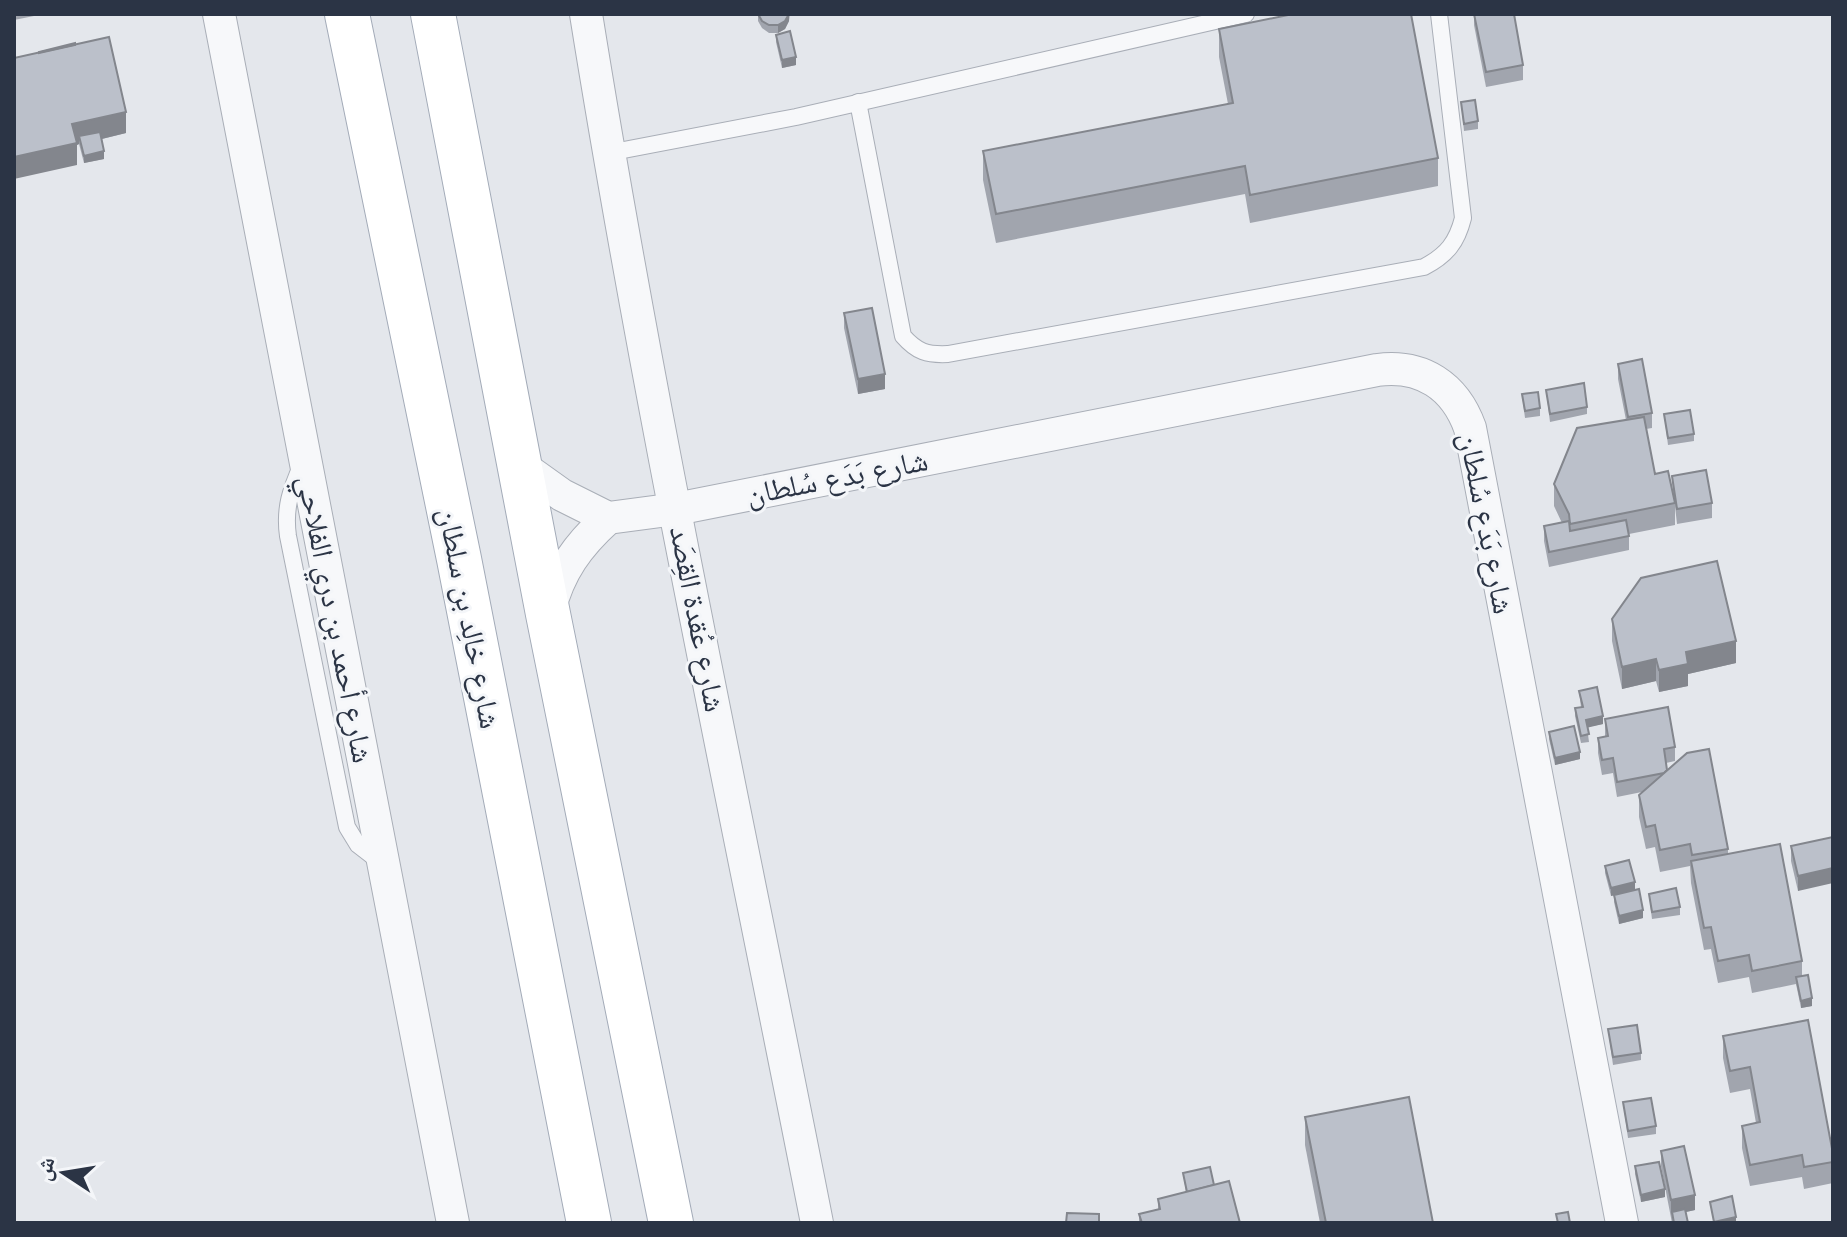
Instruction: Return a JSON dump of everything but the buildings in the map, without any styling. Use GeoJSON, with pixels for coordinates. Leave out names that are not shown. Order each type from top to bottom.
{"type":"FeatureCollection","features":[{"type":"Feature","properties":{"kind":"main road","name":"شارع خالِد بن سلطان"},"geometry":{"type":"LineString","coordinates":[[347,14],[459,559],[589,1223]]}},
{"type":"Feature","properties":{"kind":"main road"},"geometry":{"type":"LineString","coordinates":[[433,14],[548,614],[671,1223]]}},
{"type":"Feature","properties":{"kind":"street","name":"شارع أحمد بن دري الفلاحي"},"geometry":{"type":"LineString","coordinates":[[219,14],[453,1223]]}},
{"type":"Feature","properties":{"kind":"street","name":"شارع عُقدة القِصَد"},"geometry":{"type":"LineString","coordinates":[[586,14],[608,153],[676,509],[817,1223]]}},
{"type":"Feature","properties":{"kind":"street","name":"شارع بَدَع سُلطان"},"geometry":{"type":"LineString","coordinates":[[608,518],[676,509],[1377,370],[1412,370],[1442,385],[1455,397],[1470,428],[1622,1223]]}},
{"type":"Feature","properties":{"kind":"street"},"geometry":{"type":"LineString","coordinates":[[520,465],[562,495],[608,518],[586,537],[569,560],[555,586],[548,614]]}},
{"type":"Feature","properties":{"kind":"lane"},"geometry":{"type":"LineString","coordinates":[[608,153],[858,102],[1246,14]]}},
{"type":"Feature","properties":{"kind":"lane"},"geometry":{"type":"LineString","coordinates":[[858,102],[903,336],[914,349],[930,355],[948,354],[1424,267],[1439,259],[1455,241],[1463,218],[1439,14]]}}]}
